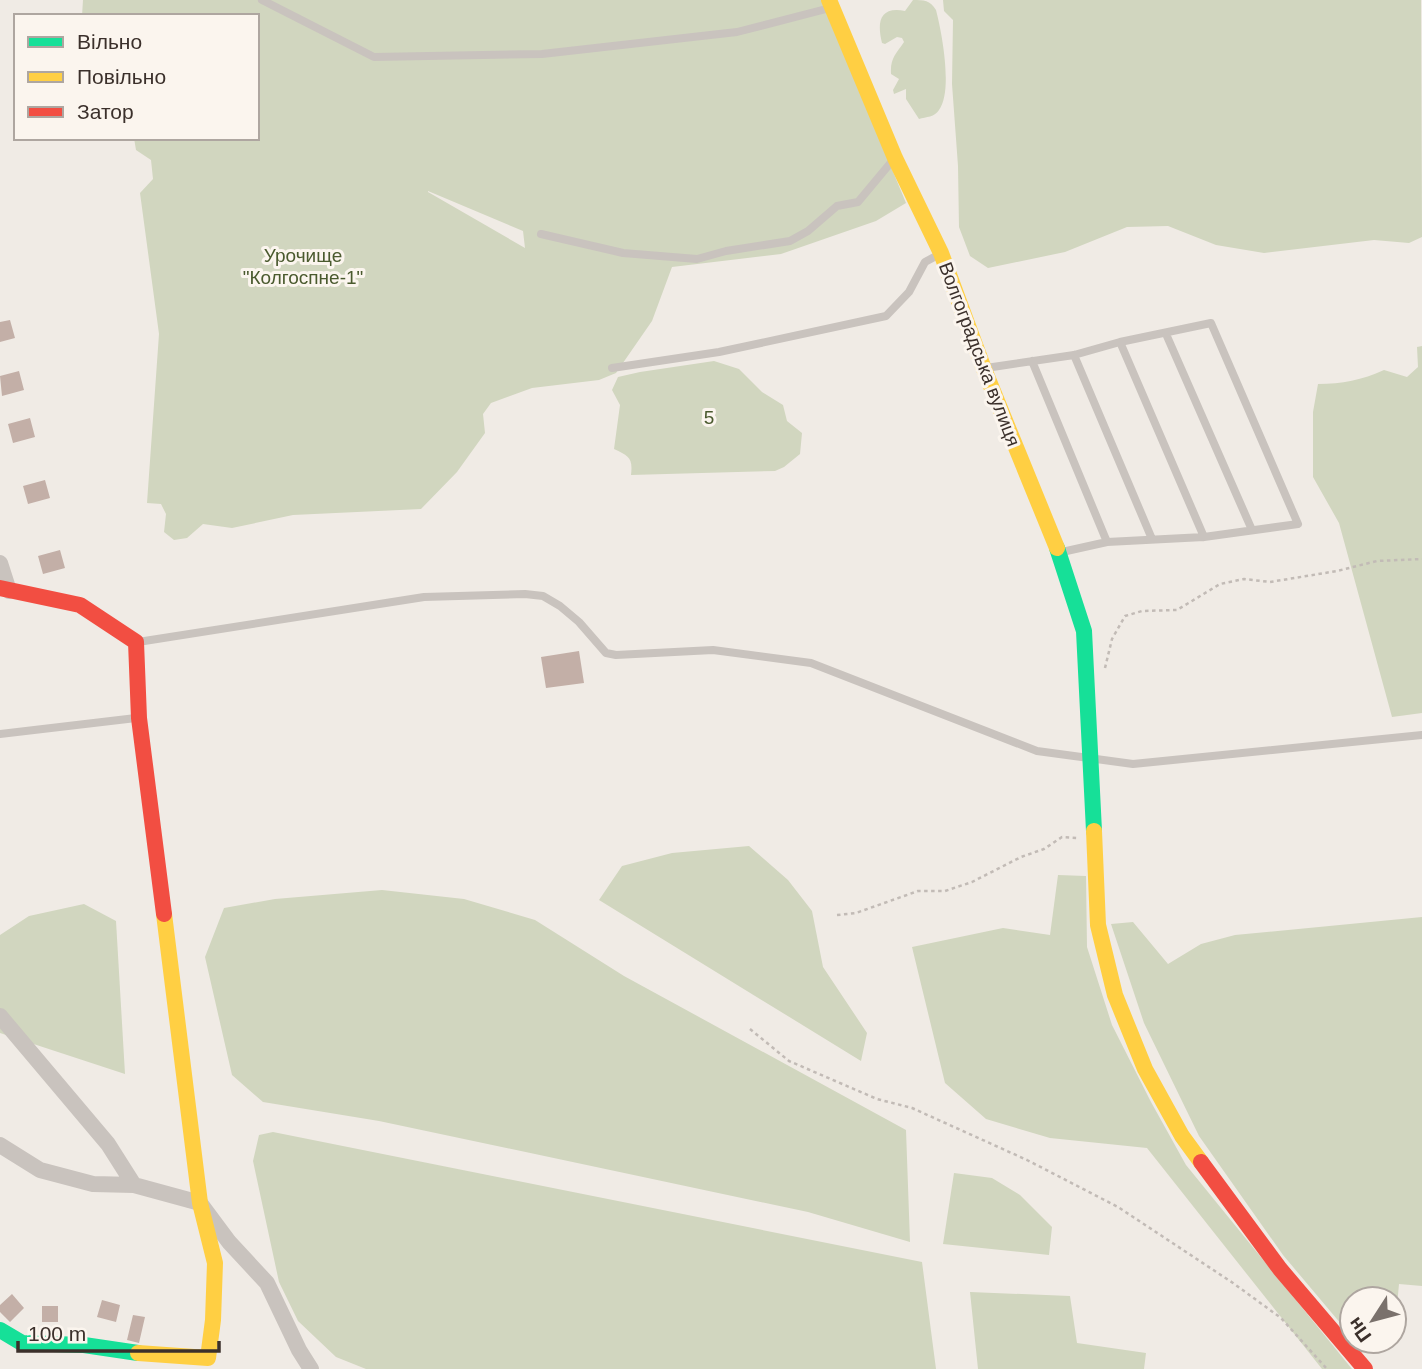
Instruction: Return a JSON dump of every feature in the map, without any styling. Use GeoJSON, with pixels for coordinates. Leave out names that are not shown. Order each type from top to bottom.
{"type":"FeatureCollection","features":[{"type":"Feature","properties":{"kind":"street","name":"Волгоградська вулиця"},"geometry":{"type":"LineString","coordinates":[[830,4],[895,158],[941,253],[984,369],[1059,553],[1084,631],[1098,925],[1115,995],[1145,1069],[1182,1136],[1280,1269],[1365,1369]]}},
{"type":"Feature","properties":{"kind":"street"},"geometry":{"type":"LineString","coordinates":[[0,563],[4,589],[80,606],[136,642],[139,718],[200,1203],[215,1263],[213,1320],[208,1358],[162,1356],[84,1345],[22,1343],[0,1330]]}},
{"type":"Feature","properties":{"kind":"street"},"geometry":{"type":"LineString","coordinates":[[0,1016],[108,1144],[134,1185]]}},
{"type":"Feature","properties":{"kind":"street"},"geometry":{"type":"LineString","coordinates":[[0,1145],[40,1170],[93,1184],[134,1185],[200,1203],[229,1242],[267,1283],[311,1369]]}},
{"type":"Feature","properties":{"kind":"lane"},"geometry":{"type":"LineString","coordinates":[[262,0],[374,57],[555,52],[737,32],[830,4]]}},
{"type":"Feature","properties":{"kind":"lane"},"geometry":{"type":"LineString","coordinates":[[541,234],[623,253],[698,259],[726,251],[790,241],[808,231],[837,206],[858,202],[895,158]]}},
{"type":"Feature","properties":{"kind":"lane"},"geometry":{"type":"LineString","coordinates":[[611,368],[719,352],[886,316],[909,292],[925,262],[941,253]]}},
{"type":"Feature","properties":{"kind":"lane"},"geometry":{"type":"LineString","coordinates":[[984,369],[1074,355],[1120,342],[1211,323],[1298,524],[1203,537],[1107,542],[1059,553]]}},
{"type":"Feature","properties":{"kind":"lane"},"geometry":{"type":"LineString","coordinates":[[1166,334],[1252,530]]}},
{"type":"Feature","properties":{"kind":"lane"},"geometry":{"type":"LineString","coordinates":[[1120,342],[1203,537]]}},
{"type":"Feature","properties":{"kind":"lane"},"geometry":{"type":"LineString","coordinates":[[1074,355],[1152,539]]}},
{"type":"Feature","properties":{"kind":"lane"},"geometry":{"type":"LineString","coordinates":[[1032,361],[1107,542]]}},
{"type":"Feature","properties":{"kind":"lane"},"geometry":{"type":"LineString","coordinates":[[136,642],[424,597],[525,594],[543,596],[560,606],[579,622],[606,653],[616,655],[713,650],[811,663],[1037,751],[1133,764],[1422,735]]}},
{"type":"Feature","properties":{"kind":"lane"},"geometry":{"type":"LineString","coordinates":[[0,734],[139,718]]}},
{"type":"Feature","properties":{"kind":"path"},"geometry":{"type":"LineString","coordinates":[[1105,668],[1112,639],[1125,616],[1142,611],[1177,610],[1220,584],[1244,579],[1270,582],[1337,571],[1377,561],[1422,559]]}},
{"type":"Feature","properties":{"kind":"path"},"geometry":{"type":"LineString","coordinates":[[837,915],[856,913],[918,891],[945,891],[972,882],[1021,857],[1044,849],[1062,837],[1094,842]]}},
{"type":"Feature","properties":{"kind":"path"},"geometry":{"type":"LineString","coordinates":[[750,1029],[789,1061],[877,1099],[912,1108],[1027,1160],[1118,1207],[1281,1318],[1327,1369]]}},
{"type":"Feature","properties":{"kind":"green space","name":"Урочище \"Колгоспне-1\""},"geometry":{"type":"Polygon","coordinates":[[[83,0],[822,0],[906,203],[876,221],[781,254],[672,267],[652,321],[616,373],[599,380],[532,388],[491,403],[483,414],[485,433],[457,472],[421,509],[293,515],[232,528],[203,524],[187,538],[174,540],[164,532],[166,514],[161,504],[147,503],[159,334],[140,193],[153,179],[151,160],[136,150],[134,140],[259,140],[259,14],[82,14],[83,0]],[[428,191],[428,192],[525,248],[523,231],[428,191]]]}},
{"type":"Feature","properties":{"kind":"green space"},"geometry":{"type":"Polygon","coordinates":[[[913,0],[926,1],[936,10],[946,76],[943,101],[939,110],[919,119],[906,99],[906,89],[894,94],[893,90],[899,79],[891,74],[891,64],[904,42],[897,37],[882,43],[880,29],[885,14],[896,10],[905,11],[913,0]]]}},
{"type":"Feature","properties":{"kind":"green space"},"geometry":{"type":"Polygon","coordinates":[[[943,0],[1421,0],[1422,237],[1409,243],[1374,240],[1264,253],[1216,245],[1168,226],[1127,227],[1065,252],[988,268],[970,256],[959,227],[952,84],[953,20],[944,11],[943,0]]]}},
{"type":"Feature","properties":{"kind":"green space"},"geometry":{"type":"Polygon","coordinates":[[[1422,346],[1422,713],[1392,717],[1339,523],[1313,477],[1313,412],[1318,384],[1352,381],[1384,370],[1407,377],[1418,367],[1417,347],[1422,346]]]}},
{"type":"Feature","properties":{"kind":"green space","name":"5"},"geometry":{"type":"Polygon","coordinates":[[[714,361],[739,369],[762,392],[783,405],[787,421],[802,433],[800,454],[775,471],[631,475],[629,458],[614,449],[620,405],[612,390],[618,377],[714,361]]]}},
{"type":"Feature","properties":{"kind":"green space"},"geometry":{"type":"Polygon","coordinates":[[[749,846],[788,880],[812,911],[823,967],[867,1033],[861,1061],[599,900],[622,866],[672,853],[749,846]]]}},
{"type":"Feature","properties":{"kind":"green space"},"geometry":{"type":"Polygon","coordinates":[[[1058,875],[1086,876],[1087,947],[1112,1025],[1151,1102],[1186,1165],[1352,1369],[1322,1369],[1147,1148],[1050,1138],[986,1119],[945,1083],[912,947],[1003,928],[1050,935],[1058,875]]]}},
{"type":"Feature","properties":{"kind":"green space"},"geometry":{"type":"Polygon","coordinates":[[[382,890],[464,899],[535,920],[624,976],[906,1130],[910,1242],[808,1212],[379,1121],[263,1102],[232,1075],[205,957],[224,908],[275,899],[382,890]]]}},
{"type":"Feature","properties":{"kind":"green space"},"geometry":{"type":"Polygon","coordinates":[[[84,904],[116,921],[125,1074],[0,1033],[0,935],[29,916],[84,904]]]}},
{"type":"Feature","properties":{"kind":"green space"},"geometry":{"type":"Polygon","coordinates":[[[1422,917],[1422,1286],[1338,1285],[1338,1320],[1283,1255],[1199,1136],[1144,1023],[1111,924],[1133,922],[1168,964],[1201,944],[1235,935],[1422,917]]]}},
{"type":"Feature","properties":{"kind":"green space"},"geometry":{"type":"Polygon","coordinates":[[[273,1132],[922,1262],[936,1369],[366,1369],[336,1357],[298,1321],[279,1282],[253,1161],[259,1135],[273,1132]]]}},
{"type":"Feature","properties":{"kind":"green space"},"geometry":{"type":"Polygon","coordinates":[[[954,1173],[992,1178],[1020,1195],[1052,1227],[1049,1255],[943,1244],[954,1173]]]}},
{"type":"Feature","properties":{"kind":"green space"},"geometry":{"type":"Polygon","coordinates":[[[970,1292],[1070,1296],[1077,1343],[1146,1353],[1144,1369],[978,1369],[970,1292]]]}},
{"type":"Feature","properties":{"kind":"building"},"geometry":{"type":"Polygon","coordinates":[[[10,320],[15,338],[0,342],[0,322],[10,320]]]}},
{"type":"Feature","properties":{"kind":"building"},"geometry":{"type":"Polygon","coordinates":[[[19,371],[24,390],[2,396],[0,376],[19,371]]]}},
{"type":"Feature","properties":{"kind":"building"},"geometry":{"type":"Polygon","coordinates":[[[30,418],[35,437],[13,443],[8,424],[30,418]]]}},
{"type":"Feature","properties":{"kind":"building"},"geometry":{"type":"Polygon","coordinates":[[[45,480],[50,498],[28,504],[23,486],[45,480]]]}},
{"type":"Feature","properties":{"kind":"building"},"geometry":{"type":"Polygon","coordinates":[[[60,550],[65,568],[43,574],[38,556],[60,550]]]}},
{"type":"Feature","properties":{"kind":"building"},"geometry":{"type":"Polygon","coordinates":[[[579,651],[584,683],[546,688],[541,657],[579,651]]]}},
{"type":"Feature","properties":{"kind":"building"},"geometry":{"type":"Polygon","coordinates":[[[12,1294],[24,1308],[10,1322],[0,1312],[0,1305],[12,1294]]]}},
{"type":"Feature","properties":{"kind":"building"},"geometry":{"type":"Polygon","coordinates":[[[102,1300],[120,1305],[116,1322],[97,1317],[102,1300]]]}},
{"type":"Feature","properties":{"kind":"building"},"geometry":{"type":"Polygon","coordinates":[[[42,1306],[58,1306],[58,1322],[42,1322],[42,1306]]]}},
{"type":"Feature","properties":{"kind":"building"},"geometry":{"type":"Polygon","coordinates":[[[133,1315],[145,1317],[139,1343],[127,1340],[133,1315]]]}},
{"type":"Feature","properties":{"kind":"traffic: fast"},"geometry":{"type":"LineString","coordinates":[[1057,548],[1084,631],[1094,831]]}},
{"type":"Feature","properties":{"kind":"traffic: fast"},"geometry":{"type":"LineString","coordinates":[[0,1330],[22,1343],[84,1345],[138,1353]]}},
{"type":"Feature","properties":{"kind":"traffic: slow"},"geometry":{"type":"LineString","coordinates":[[829,0],[895,158],[941,253],[984,369],[1057,548]]}},
{"type":"Feature","properties":{"kind":"traffic: slow"},"geometry":{"type":"LineString","coordinates":[[1094,831],[1098,925],[1115,995],[1145,1069],[1182,1136],[1201,1162]]}},
{"type":"Feature","properties":{"kind":"traffic: slow"},"geometry":{"type":"LineString","coordinates":[[138,1353],[208,1358],[213,1320],[215,1263],[200,1203],[164,914]]}},
{"type":"Feature","properties":{"kind":"traffic: jam"},"geometry":{"type":"LineString","coordinates":[[0,588],[80,605],[136,642],[139,718],[164,914]]}},
{"type":"Feature","properties":{"kind":"traffic: jam"},"geometry":{"type":"LineString","coordinates":[[1201,1162],[1280,1269],[1365,1369]]}}]}
